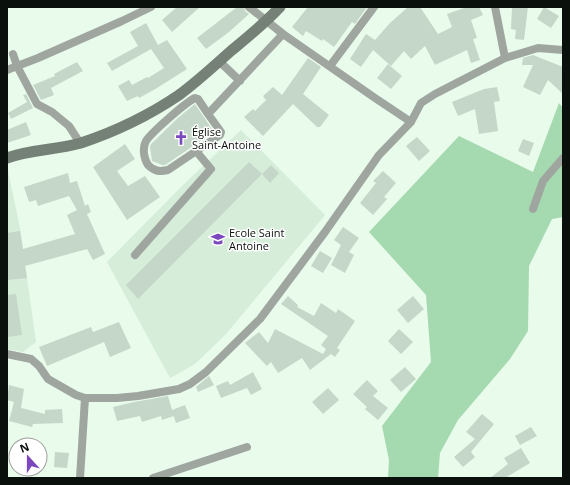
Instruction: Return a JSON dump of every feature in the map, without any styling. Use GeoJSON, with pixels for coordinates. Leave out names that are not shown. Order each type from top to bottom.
{"type":"FeatureCollection","features":[{"type":"Feature","properties":{"kind":"main road"},"geometry":{"type":"LineString","coordinates":[[7,158],[30,152],[80,143],[122,127],[162,106],[191,86],[220,62],[267,21],[280,7]]}},
{"type":"Feature","properties":{"kind":"street"},"geometry":{"type":"LineString","coordinates":[[7,70],[116,24],[151,7]]}},
{"type":"Feature","properties":{"kind":"street"},"geometry":{"type":"LineString","coordinates":[[249,7],[283,34],[411,122]]}},
{"type":"Feature","properties":{"kind":"street"},"geometry":{"type":"LineString","coordinates":[[330,66],[374,7]]}},
{"type":"Feature","properties":{"kind":"street"},"geometry":{"type":"LineString","coordinates":[[495,7],[505,58]]}},
{"type":"Feature","properties":{"kind":"street"},"geometry":{"type":"LineString","coordinates":[[208,114],[283,34]]}},
{"type":"Feature","properties":{"kind":"street"},"geometry":{"type":"LineString","coordinates":[[7,354],[31,359],[39,366],[48,379],[76,395],[85,398],[117,398],[138,396],[179,389],[190,384],[206,372],[260,319],[379,155],[411,122],[421,103],[435,94],[505,58],[538,48],[563,50]]}},
{"type":"Feature","properties":{"kind":"street"},"geometry":{"type":"LineString","coordinates":[[13,54],[16,66],[36,104],[52,112],[69,126],[80,143]]}},
{"type":"Feature","properties":{"kind":"street"},"geometry":{"type":"LineString","coordinates":[[220,62],[240,81]]}},
{"type":"Feature","properties":{"kind":"street"},"geometry":{"type":"LineString","coordinates":[[195,98],[198,99],[208,114],[221,133],[168,170],[159,172],[151,168],[146,162],[144,152],[146,141],[170,118],[190,100],[195,98]]}},
{"type":"Feature","properties":{"kind":"street"},"geometry":{"type":"LineString","coordinates":[[162,106],[170,118]]}},
{"type":"Feature","properties":{"kind":"street"},"geometry":{"type":"LineString","coordinates":[[135,254],[210,170],[196,151]]}},
{"type":"Feature","properties":{"kind":"street"},"geometry":{"type":"LineString","coordinates":[[533,209],[543,181],[563,158]]}},
{"type":"Feature","properties":{"kind":"street"},"geometry":{"type":"LineString","coordinates":[[80,478],[85,398]]}},
{"type":"Feature","properties":{"kind":"street"},"geometry":{"type":"LineString","coordinates":[[153,478],[247,447]]}},
{"type":"Feature","properties":{"kind":"shaded area","name":"Ecole Saint Antoine"},"geometry":{"type":"Polygon","coordinates":[[[241,130],[325,215],[226,334],[195,364],[170,378],[107,262],[183,185],[241,130]]]}},
{"type":"Feature","properties":{"kind":"shaded area"},"geometry":{"type":"Polygon","coordinates":[[[7,166],[20,228],[36,342],[23,352],[7,349],[7,166]]]}},
{"type":"Feature","properties":{"kind":"green space"},"geometry":{"type":"Polygon","coordinates":[[[559,103],[563,108],[563,217],[552,219],[529,266],[528,331],[510,359],[458,420],[440,453],[438,478],[388,478],[389,460],[382,426],[431,362],[426,295],[369,232],[459,136],[533,172],[559,103]]]}},
{"type":"Feature","properties":{"kind":"building"},"geometry":{"type":"Polygon","coordinates":[[[177,7],[200,7],[172,32],[162,20],[177,7]]]}},
{"type":"Feature","properties":{"kind":"building"},"geometry":{"type":"Polygon","coordinates":[[[237,7],[244,7],[245,11],[249,14],[229,32],[206,49],[197,38],[237,7]]]}},
{"type":"Feature","properties":{"kind":"building"},"geometry":{"type":"Polygon","coordinates":[[[308,7],[367,7],[355,24],[352,22],[334,47],[323,39],[322,41],[306,31],[303,36],[292,27],[308,7]]]}},
{"type":"Feature","properties":{"kind":"building"},"geometry":{"type":"Polygon","coordinates":[[[408,7],[420,7],[438,34],[452,27],[447,14],[467,7],[479,7],[483,15],[471,20],[477,38],[473,39],[480,60],[471,63],[467,50],[435,65],[425,46],[411,59],[404,51],[391,66],[373,50],[361,67],[350,59],[366,34],[375,40],[389,24],[408,7]]]}},
{"type":"Feature","properties":{"kind":"building"},"geometry":{"type":"Polygon","coordinates":[[[512,7],[528,7],[524,40],[515,39],[516,30],[511,29],[512,7]]]}},
{"type":"Feature","properties":{"kind":"building"},"geometry":{"type":"Polygon","coordinates":[[[544,7],[559,16],[551,28],[537,19],[544,7]]]}},
{"type":"Feature","properties":{"kind":"building"},"geometry":{"type":"Polygon","coordinates":[[[146,23],[158,45],[167,40],[187,69],[139,98],[138,96],[127,101],[118,86],[129,80],[132,85],[147,77],[148,78],[164,68],[151,49],[112,71],[107,63],[138,46],[130,32],[146,23]]]}},
{"type":"Feature","properties":{"kind":"building"},"geometry":{"type":"Polygon","coordinates":[[[533,55],[563,67],[563,94],[548,80],[540,95],[523,87],[533,65],[522,65],[523,58],[533,55]]]}},
{"type":"Feature","properties":{"kind":"building"},"geometry":{"type":"Polygon","coordinates":[[[308,58],[321,67],[303,94],[329,115],[320,127],[317,127],[293,104],[263,136],[244,117],[253,109],[255,111],[266,100],[263,96],[273,87],[282,95],[308,58]]]}},
{"type":"Feature","properties":{"kind":"building"},"geometry":{"type":"Polygon","coordinates":[[[77,62],[83,71],[51,88],[54,95],[41,100],[33,85],[55,76],[54,74],[77,62]]]}},
{"type":"Feature","properties":{"kind":"building"},"geometry":{"type":"Polygon","coordinates":[[[388,64],[402,76],[391,89],[377,78],[388,64]]]}},
{"type":"Feature","properties":{"kind":"building"},"geometry":{"type":"Polygon","coordinates":[[[497,87],[500,101],[494,102],[498,131],[479,134],[475,109],[458,116],[452,102],[484,89],[497,87]]]}},
{"type":"Feature","properties":{"kind":"building"},"geometry":{"type":"Polygon","coordinates":[[[26,94],[33,108],[11,119],[8,113],[27,102],[23,95],[26,94]]]}},
{"type":"Feature","properties":{"kind":"building","name":"Église Saint-Antoine"},"geometry":{"type":"Polygon","coordinates":[[[195,104],[214,132],[165,165],[152,161],[151,144],[195,104]]]}},
{"type":"Feature","properties":{"kind":"building"},"geometry":{"type":"Polygon","coordinates":[[[26,122],[31,135],[7,143],[7,130],[26,122]]]}},
{"type":"Feature","properties":{"kind":"building"},"geometry":{"type":"Polygon","coordinates":[[[417,137],[430,151],[419,161],[406,146],[417,137]]]}},
{"type":"Feature","properties":{"kind":"building"},"geometry":{"type":"Polygon","coordinates":[[[523,139],[534,143],[529,156],[518,151],[523,139]]]}},
{"type":"Feature","properties":{"kind":"building"},"geometry":{"type":"Polygon","coordinates":[[[125,144],[135,159],[117,171],[128,186],[145,176],[160,197],[127,220],[93,167],[125,144]]]}},
{"type":"Feature","properties":{"kind":"building"},"geometry":{"type":"Polygon","coordinates":[[[249,162],[262,174],[138,299],[126,285],[249,162]]]}},
{"type":"Feature","properties":{"kind":"building"},"geometry":{"type":"Polygon","coordinates":[[[271,165],[279,173],[270,183],[262,174],[271,165]]]}},
{"type":"Feature","properties":{"kind":"building"},"geometry":{"type":"Polygon","coordinates":[[[383,171],[396,183],[384,197],[387,199],[373,215],[360,203],[376,183],[373,181],[383,171]]]}},
{"type":"Feature","properties":{"kind":"building"},"geometry":{"type":"Polygon","coordinates":[[[68,173],[70,183],[77,181],[85,206],[88,204],[91,212],[87,214],[105,254],[93,260],[87,249],[25,266],[27,278],[8,280],[7,233],[20,231],[23,249],[75,234],[67,215],[77,210],[69,196],[38,206],[36,200],[29,202],[24,187],[68,173]]]}},
{"type":"Feature","properties":{"kind":"building"},"geometry":{"type":"Polygon","coordinates":[[[343,227],[359,238],[349,252],[354,255],[345,273],[331,265],[341,245],[334,240],[343,227]]]}},
{"type":"Feature","properties":{"kind":"building"},"geometry":{"type":"Polygon","coordinates":[[[320,251],[332,258],[323,273],[311,266],[320,251]]]}},
{"type":"Feature","properties":{"kind":"building"},"geometry":{"type":"Polygon","coordinates":[[[16,294],[22,335],[7,337],[7,295],[16,294]]]}},
{"type":"Feature","properties":{"kind":"building"},"geometry":{"type":"Polygon","coordinates":[[[288,296],[298,305],[297,307],[314,316],[321,303],[336,313],[338,309],[355,321],[337,348],[340,350],[335,357],[331,354],[310,370],[302,358],[278,373],[271,362],[267,366],[245,343],[259,332],[268,343],[275,329],[323,354],[326,349],[321,345],[328,336],[281,304],[288,296]]]}},
{"type":"Feature","properties":{"kind":"building"},"geometry":{"type":"Polygon","coordinates":[[[413,296],[424,309],[408,323],[397,310],[413,296]]]}},
{"type":"Feature","properties":{"kind":"building"},"geometry":{"type":"Polygon","coordinates":[[[119,322],[131,348],[110,357],[104,342],[47,366],[39,347],[91,327],[93,332],[119,322]]]}},
{"type":"Feature","properties":{"kind":"building"},"geometry":{"type":"Polygon","coordinates":[[[399,329],[413,342],[401,354],[388,341],[399,329]]]}},
{"type":"Feature","properties":{"kind":"building"},"geometry":{"type":"Polygon","coordinates":[[[405,367],[416,379],[401,392],[390,380],[405,367]]]}},
{"type":"Feature","properties":{"kind":"building"},"geometry":{"type":"Polygon","coordinates":[[[253,372],[262,389],[251,395],[247,388],[221,398],[216,386],[228,381],[230,385],[253,372]]]}},
{"type":"Feature","properties":{"kind":"building"},"geometry":{"type":"Polygon","coordinates":[[[209,376],[214,385],[198,392],[196,387],[209,376]]]}},
{"type":"Feature","properties":{"kind":"building"},"geometry":{"type":"Polygon","coordinates":[[[367,380],[378,391],[373,396],[388,408],[378,420],[365,409],[367,407],[353,394],[367,380]]]}},
{"type":"Feature","properties":{"kind":"building"},"geometry":{"type":"Polygon","coordinates":[[[9,385],[24,389],[21,408],[45,414],[45,410],[62,409],[63,423],[33,424],[32,427],[9,421],[14,402],[7,400],[9,385]]]}},
{"type":"Feature","properties":{"kind":"building"},"geometry":{"type":"Polygon","coordinates":[[[328,388],[339,400],[323,414],[312,402],[328,388]]]}},
{"type":"Feature","properties":{"kind":"building"},"geometry":{"type":"Polygon","coordinates":[[[168,396],[172,410],[185,405],[190,418],[176,423],[174,416],[162,420],[161,416],[142,422],[140,416],[117,421],[113,407],[168,396]]]}},
{"type":"Feature","properties":{"kind":"building"},"geometry":{"type":"Polygon","coordinates":[[[482,414],[494,424],[471,452],[475,457],[463,467],[454,457],[475,439],[466,432],[482,414]]]}},
{"type":"Feature","properties":{"kind":"building"},"geometry":{"type":"Polygon","coordinates":[[[531,427],[537,436],[520,445],[515,436],[531,427]]]}},
{"type":"Feature","properties":{"kind":"building"},"geometry":{"type":"Polygon","coordinates":[[[521,448],[530,463],[505,478],[490,478],[508,464],[504,458],[521,448]]]}},
{"type":"Feature","properties":{"kind":"building"},"geometry":{"type":"Polygon","coordinates":[[[55,452],[69,453],[67,468],[54,467],[55,452]]]}},
{"type":"Feature","properties":{"kind":"place","name":"Église Saint-Antoine"},"geometry":{"type":"Point","coordinates":[181,138]}},
{"type":"Feature","properties":{"kind":"place","name":"Ecole Saint Antoine"},"geometry":{"type":"Point","coordinates":[218,239]}}]}
